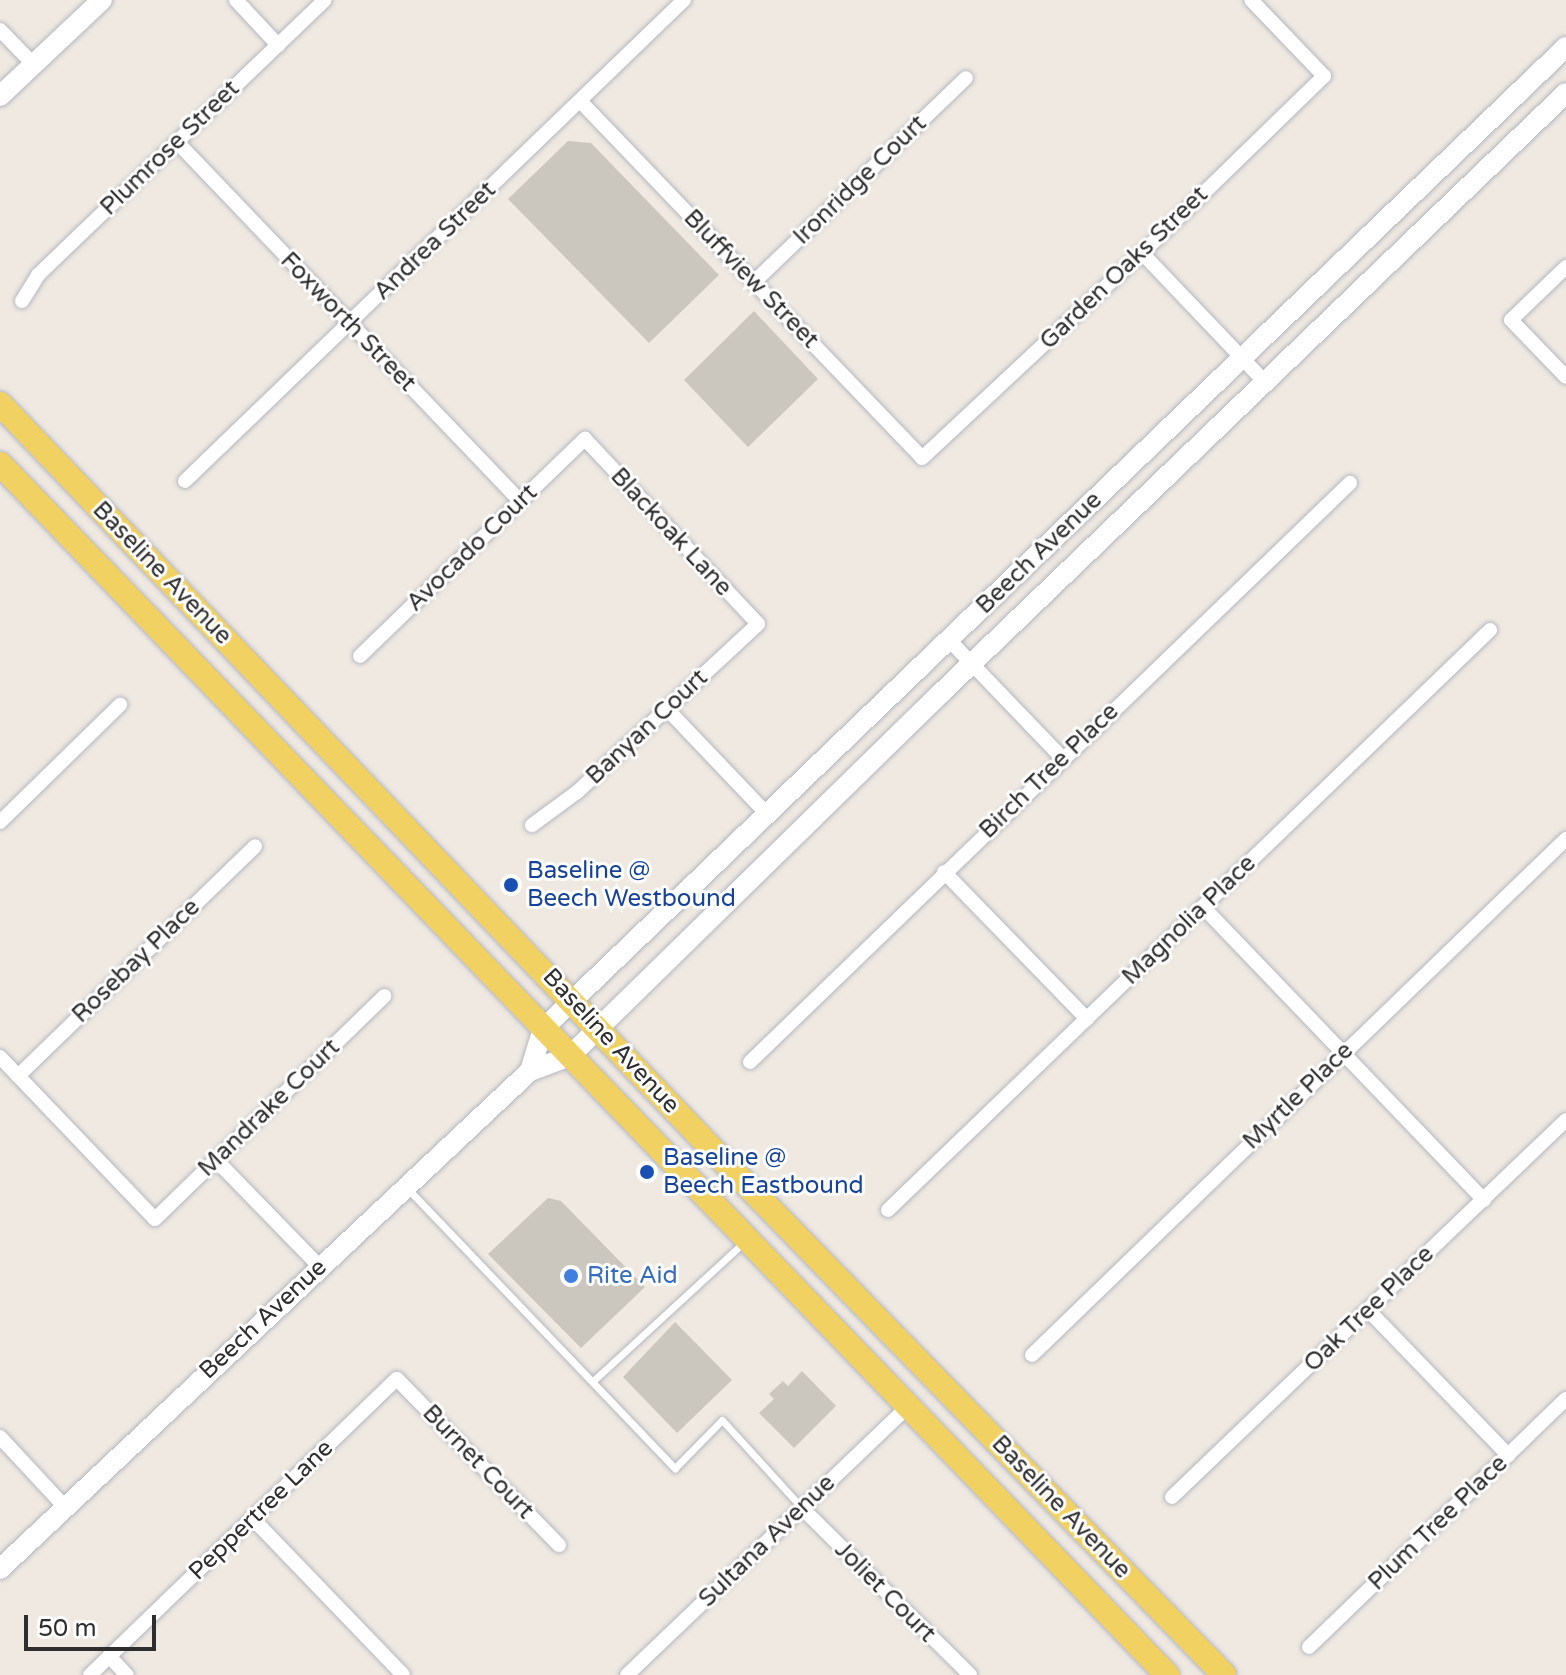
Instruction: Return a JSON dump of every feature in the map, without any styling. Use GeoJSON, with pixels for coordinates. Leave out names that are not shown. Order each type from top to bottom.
{"type":"FeatureCollection","features":[{"type":"Feature","properties":{"kind":"main road"},"geometry":{"type":"LineString","coordinates":[[0,96],[102,0]]}},
{"type":"Feature","properties":{"kind":"main road","name":"Beech Avenue"},"geometry":{"type":"LineString","coordinates":[[543,1029],[1566,47]]}},
{"type":"Feature","properties":{"kind":"main road","name":"Beech Avenue"},"geometry":{"type":"LineString","coordinates":[[0,1569],[530,1071],[570,1056],[1566,93]]}},
{"type":"Feature","properties":{"kind":"main road","name":"Baseline Avenue"},"geometry":{"type":"LineString","coordinates":[[0,404],[1224,1675]]}},
{"type":"Feature","properties":{"kind":"main road","name":"Baseline Avenue"},"geometry":{"type":"LineString","coordinates":[[0,464],[906,1408],[1167,1675]]}},
{"type":"Feature","properties":{"kind":"main road"},"geometry":{"type":"LineString","coordinates":[[530,1071],[543,1029]]}},
{"type":"Feature","properties":{"kind":"street"},"geometry":{"type":"LineString","coordinates":[[236,0],[278,45]]}},
{"type":"Feature","properties":{"kind":"street","name":"Plumrose Street"},"geometry":{"type":"LineString","coordinates":[[22,301],[38,275],[325,0]]}},
{"type":"Feature","properties":{"kind":"street","name":"Andrea Street"},"geometry":{"type":"LineString","coordinates":[[185,481],[684,0]]}},
{"type":"Feature","properties":{"kind":"street","name":"Garden Oaks Street"},"geometry":{"type":"LineString","coordinates":[[922,458],[1142,253],[1324,76],[1251,0]]}},
{"type":"Feature","properties":{"kind":"street"},"geometry":{"type":"LineString","coordinates":[[0,30],[34,65]]}},
{"type":"Feature","properties":{"kind":"street","name":"Ironridge Court"},"geometry":{"type":"LineString","coordinates":[[754,282],[966,78]]}},
{"type":"Feature","properties":{"kind":"street","name":"Bluffview Street"},"geometry":{"type":"LineString","coordinates":[[580,101],[922,458]]}},
{"type":"Feature","properties":{"kind":"street","name":"Foxworth Street"},"geometry":{"type":"LineString","coordinates":[[177,142],[520,501]]}},
{"type":"Feature","properties":{"kind":"street"},"geometry":{"type":"LineString","coordinates":[[1142,253],[1265,382]]}},
{"type":"Feature","properties":{"kind":"street"},"geometry":{"type":"LineString","coordinates":[[1566,267],[1511,320],[1566,377]]}},
{"type":"Feature","properties":{"kind":"street","name":"Avocado Court"},"geometry":{"type":"LineString","coordinates":[[360,656],[585,439]]}},
{"type":"Feature","properties":{"kind":"street","name":"Blackoak Lane"},"geometry":{"type":"LineString","coordinates":[[585,439],[758,624]]}},
{"type":"Feature","properties":{"kind":"street","name":"Birch Tree Place"},"geometry":{"type":"LineString","coordinates":[[750,1062],[1350,483]]}},
{"type":"Feature","properties":{"kind":"street","name":"Banyan Court"},"geometry":{"type":"LineString","coordinates":[[532,825],[577,792],[758,624]]}},
{"type":"Feature","properties":{"kind":"street","name":"Magnolia Place"},"geometry":{"type":"LineString","coordinates":[[888,1210],[1490,630]]}},
{"type":"Feature","properties":{"kind":"street"},"geometry":{"type":"LineString","coordinates":[[949,640],[1062,758]]}},
{"type":"Feature","properties":{"kind":"street"},"geometry":{"type":"LineString","coordinates":[[0,822],[120,705]]}},
{"type":"Feature","properties":{"kind":"street"},"geometry":{"type":"LineString","coordinates":[[666,708],[768,815]]}},
{"type":"Feature","properties":{"kind":"street","name":"Myrtle Place"},"geometry":{"type":"LineString","coordinates":[[1032,1355],[1566,839]]}},
{"type":"Feature","properties":{"kind":"street","name":"Rosebay Place"},"geometry":{"type":"LineString","coordinates":[[18,1076],[255,846]]}},
{"type":"Feature","properties":{"kind":"street"},"geometry":{"type":"LineString","coordinates":[[944,872],[1087,1019]]}},
{"type":"Feature","properties":{"kind":"street"},"geometry":{"type":"LineString","coordinates":[[1203,907],[1484,1200]]}},
{"type":"Feature","properties":{"kind":"street","name":"Mandrake Court"},"geometry":{"type":"LineString","coordinates":[[18,1076],[155,1219],[384,996]]}},
{"type":"Feature","properties":{"kind":"street"},"geometry":{"type":"LineString","coordinates":[[0,1057],[18,1076]]}},
{"type":"Feature","properties":{"kind":"street","name":"Oak Tree Place"},"geometry":{"type":"LineString","coordinates":[[1172,1497],[1566,1120]]}},
{"type":"Feature","properties":{"kind":"street"},"geometry":{"type":"LineString","coordinates":[[216,1160],[319,1266]]}},
{"type":"Feature","properties":{"kind":"street"},"geometry":{"type":"LineString","coordinates":[[1368,1310],[1508,1455]]}},
{"type":"Feature","properties":{"kind":"street","name":"Peppertree Lane"},"geometry":{"type":"LineString","coordinates":[[90,1675],[397,1379]]}},
{"type":"Feature","properties":{"kind":"street","name":"Burnet Court"},"geometry":{"type":"LineString","coordinates":[[397,1379],[559,1545]]}},
{"type":"Feature","properties":{"kind":"street","name":"Plum Tree Place"},"geometry":{"type":"LineString","coordinates":[[1309,1647],[1566,1399]]}},
{"type":"Feature","properties":{"kind":"street","name":"Sultana Avenue"},"geometry":{"type":"LineString","coordinates":[[627,1675],[906,1408]]}},
{"type":"Feature","properties":{"kind":"street"},"geometry":{"type":"LineString","coordinates":[[0,1437],[65,1507]]}},
{"type":"Feature","properties":{"kind":"street","name":"Joliet Court"},"geometry":{"type":"LineString","coordinates":[[802,1508],[970,1675]]}},
{"type":"Feature","properties":{"kind":"street"},"geometry":{"type":"LineString","coordinates":[[253,1519],[403,1675]]}},
{"type":"Feature","properties":{"kind":"street"},"geometry":{"type":"LineString","coordinates":[[109,1656],[127,1675]]}},
{"type":"Feature","properties":{"kind":"lane"},"geometry":{"type":"LineString","coordinates":[[405,1186],[675,1468],[722,1420],[802,1508]]}},
{"type":"Feature","properties":{"kind":"lane"},"geometry":{"type":"LineString","coordinates":[[593,1381],[747,1239]]}},
{"type":"Feature","properties":{"kind":"building"},"geometry":{"type":"Polygon","coordinates":[[[568,141],[591,143],[719,275],[649,343],[508,199],[568,141]]]}},
{"type":"Feature","properties":{"kind":"building"},"geometry":{"type":"Polygon","coordinates":[[[754,311],[818,379],[748,447],[684,380],[754,311]]]}},
{"type":"Feature","properties":{"kind":"building"},"geometry":{"type":"Polygon","coordinates":[[[548,1198],[561,1201],[645,1287],[581,1348],[488,1254],[548,1198]]]}},
{"type":"Feature","properties":{"kind":"building"},"geometry":{"type":"Polygon","coordinates":[[[675,1322],[732,1380],[677,1433],[623,1377],[675,1322]]]}},
{"type":"Feature","properties":{"kind":"building"},"geometry":{"type":"Polygon","coordinates":[[[802,1371],[836,1406],[794,1448],[759,1413],[774,1399],[769,1394],[783,1381],[788,1386],[802,1371]]]}},
{"type":"Feature","properties":{"kind":"place","name":"Baseline @ Beech Westbound"},"geometry":{"type":"Point","coordinates":[511,885]}},
{"type":"Feature","properties":{"kind":"place","name":"Baseline @ Beech Eastbound"},"geometry":{"type":"Point","coordinates":[647,1172]}},
{"type":"Feature","properties":{"kind":"place","name":"Rite Aid"},"geometry":{"type":"Point","coordinates":[571,1276]}}]}
